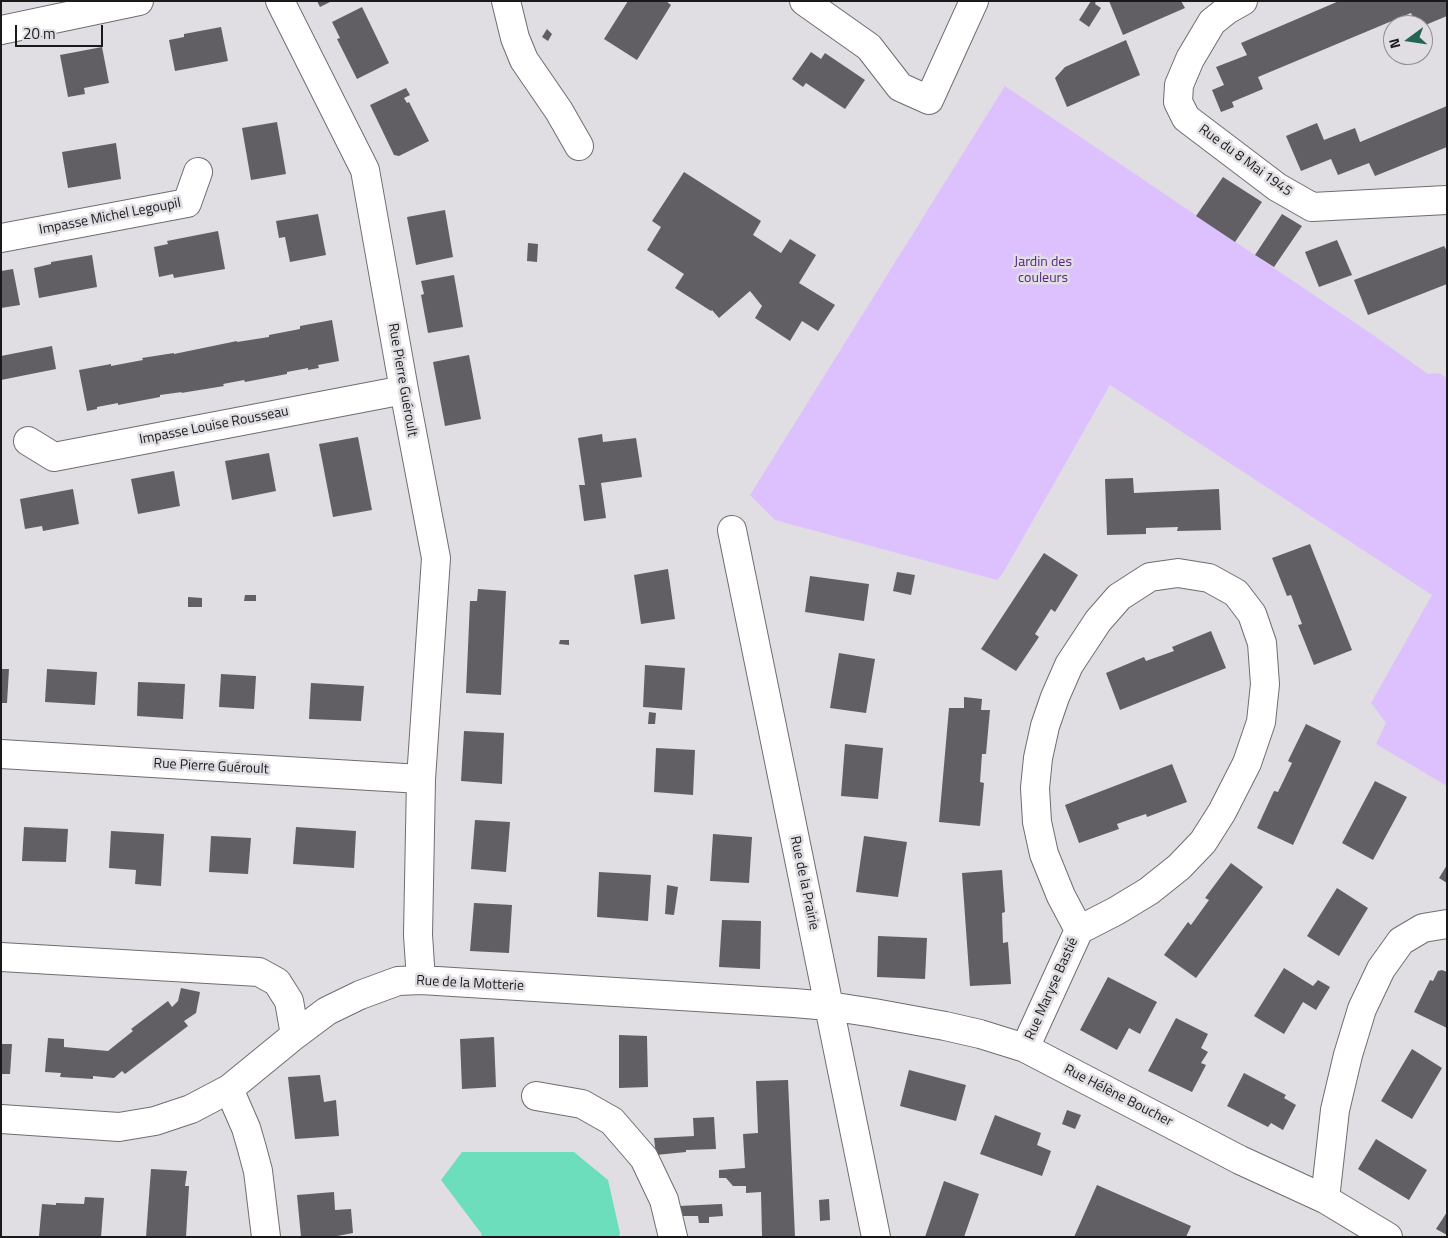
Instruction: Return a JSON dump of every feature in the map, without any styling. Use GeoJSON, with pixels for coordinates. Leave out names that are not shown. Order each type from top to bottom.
{"type":"FeatureCollection","features":[{"type":"Feature","properties":{"kind":"street"},"geometry":{"type":"LineString","coordinates":[[1,30],[139,1]]}},
{"type":"Feature","properties":{"kind":"street","name":"Rue Pierre Guéroult"},"geometry":{"type":"LineString","coordinates":[[280,1],[365,170],[436,558],[422,779],[418,935],[420,980]]}},
{"type":"Feature","properties":{"kind":"street"},"geometry":{"type":"LineString","coordinates":[[506,1],[515,38],[526,64],[559,111],[579,146]]}},
{"type":"Feature","properties":{"kind":"street"},"geometry":{"type":"LineString","coordinates":[[804,1],[869,47],[900,87],[929,100],[974,1]]}},
{"type":"Feature","properties":{"kind":"street","name":"Rue du 8 Mai 1945"},"geometry":{"type":"LineString","coordinates":[[1243,1],[1227,10],[1212,22],[1190,59],[1179,85],[1178,102],[1186,118],[1277,187],[1312,207],[1447,200]]}},
{"type":"Feature","properties":{"kind":"street","name":"Impasse Michel Legoupil"},"geometry":{"type":"LineString","coordinates":[[1,238],[187,203],[198,172]]}},
{"type":"Feature","properties":{"kind":"street","name":"Impasse Louise Rousseau"},"geometry":{"type":"LineString","coordinates":[[28,441],[54,457],[404,390]]}},
{"type":"Feature","properties":{"kind":"street","name":"Rue de la Prairie"},"geometry":{"type":"LineString","coordinates":[[732,530],[876,1237]]}},
{"type":"Feature","properties":{"kind":"street","name":"Rue Maryse Bastié"},"geometry":{"type":"LineString","coordinates":[[1025,1048],[1078,930],[1116,911],[1179,867],[1203,842],[1222,812],[1247,763],[1262,722],[1265,684],[1262,643],[1252,614],[1236,593],[1209,578],[1178,573],[1150,577],[1119,597],[1098,621],[1069,664],[1054,697],[1038,758],[1034,788],[1037,822],[1044,854],[1061,896],[1078,930]]}},
{"type":"Feature","properties":{"kind":"street","name":"Rue Pierre Guéroult"},"geometry":{"type":"LineString","coordinates":[[1,754],[422,779]]}},
{"type":"Feature","properties":{"kind":"street"},"geometry":{"type":"LineString","coordinates":[[1325,1199],[1335,1110],[1348,1055],[1362,1008],[1381,969],[1401,941],[1423,928],[1447,924]]}},
{"type":"Feature","properties":{"kind":"street"},"geometry":{"type":"LineString","coordinates":[[1,957],[259,972],[277,982],[289,1001],[295,1035]]}},
{"type":"Feature","properties":{"kind":"street","name":"Rue de la Motterie"},"geometry":{"type":"LineString","coordinates":[[1,1119],[119,1127],[155,1121],[192,1109],[229,1089],[327,1010],[398,981],[420,980],[829,1006]]}},
{"type":"Feature","properties":{"kind":"street","name":"Rue Hélène Boucher"},"geometry":{"type":"LineString","coordinates":[[829,1006],[945,1026],[980,1034],[1025,1048],[1240,1160],[1325,1199],[1388,1237]]}},
{"type":"Feature","properties":{"kind":"street"},"geometry":{"type":"LineString","coordinates":[[229,1089],[252,1145],[258,1171],[266,1237]]}},
{"type":"Feature","properties":{"kind":"street"},"geometry":{"type":"LineString","coordinates":[[536,1096],[582,1104],[612,1121],[644,1158],[664,1200],[674,1237]]}},
{"type":"Feature","properties":{"kind":"green space","name":"Jardin des couleurs"},"geometry":{"type":"Polygon","coordinates":[[[1005,86],[1428,374],[1439,373],[1447,378],[1447,786],[1376,744],[1386,723],[1371,703],[1432,595],[1110,385],[1003,573],[997,580],[775,520],[750,495],[1005,86]]]}},
{"type":"Feature","properties":{"kind":"shaded area"},"geometry":{"type":"Polygon","coordinates":[[[462,1152],[574,1152],[608,1180],[620,1233],[619,1237],[482,1237],[481,1233],[441,1180],[462,1152]]]}},
{"type":"Feature","properties":{"kind":"building"},"geometry":{"type":"Polygon","coordinates":[[[317,1],[332,1],[320,7],[317,1]]]}},
{"type":"Feature","properties":{"kind":"building"},"geometry":{"type":"Polygon","coordinates":[[[628,1],[666,1],[671,5],[637,60],[604,39],[628,1]]]}},
{"type":"Feature","properties":{"kind":"building"},"geometry":{"type":"Polygon","coordinates":[[[1091,1],[1096,1],[1095,4],[1101,8],[1089,27],[1079,20],[1091,1]]]}},
{"type":"Feature","properties":{"kind":"building"},"geometry":{"type":"Polygon","coordinates":[[[1109,1],[1181,1],[1185,8],[1123,35],[1109,1]]]}},
{"type":"Feature","properties":{"kind":"building"},"geometry":{"type":"Polygon","coordinates":[[[1339,1],[1447,1],[1447,16],[1433,22],[1433,15],[1412,15],[1411,13],[1406,15],[1383,15],[1383,25],[1258,77],[1263,89],[1232,102],[1234,107],[1221,112],[1212,90],[1224,85],[1216,67],[1247,55],[1241,43],[1339,1]]]}},
{"type":"Feature","properties":{"kind":"building"},"geometry":{"type":"Polygon","coordinates":[[[362,7],[389,63],[357,79],[337,39],[340,38],[332,22],[362,7]]]}},
{"type":"Feature","properties":{"kind":"building"},"geometry":{"type":"Polygon","coordinates":[[[221,27],[228,61],[175,71],[169,40],[184,37],[184,34],[221,27]]]}},
{"type":"Feature","properties":{"kind":"building"},"geometry":{"type":"Polygon","coordinates":[[[547,29],[552,34],[548,41],[542,37],[547,29]]]}},
{"type":"Feature","properties":{"kind":"building"},"geometry":{"type":"Polygon","coordinates":[[[1126,40],[1140,75],[1067,107],[1055,78],[1065,67],[1126,40]]]}},
{"type":"Feature","properties":{"kind":"building"},"geometry":{"type":"Polygon","coordinates":[[[102,47],[109,83],[84,88],[85,94],[68,97],[60,55],[102,47]]]}},
{"type":"Feature","properties":{"kind":"building"},"geometry":{"type":"Polygon","coordinates":[[[811,52],[821,59],[825,53],[865,80],[845,109],[806,83],[803,87],[792,79],[811,52]]]}},
{"type":"Feature","properties":{"kind":"building"},"geometry":{"type":"Polygon","coordinates":[[[406,88],[410,95],[404,98],[407,103],[409,102],[429,141],[399,156],[394,155],[370,105],[406,88]]]}},
{"type":"Feature","properties":{"kind":"building"},"geometry":{"type":"Polygon","coordinates":[[[1447,106],[1447,147],[1375,176],[1369,163],[1338,175],[1331,159],[1301,171],[1286,136],[1317,123],[1324,140],[1355,128],[1360,142],[1447,106]]]}},
{"type":"Feature","properties":{"kind":"building"},"geometry":{"type":"Polygon","coordinates":[[[277,122],[286,174],[251,180],[242,128],[277,122]]]}},
{"type":"Feature","properties":{"kind":"building"},"geometry":{"type":"Polygon","coordinates":[[[116,143],[121,179],[68,188],[62,152],[116,143]]]}},
{"type":"Feature","properties":{"kind":"building"},"geometry":{"type":"Polygon","coordinates":[[[684,172],[761,221],[753,235],[781,253],[790,239],[816,255],[799,283],[835,305],[818,331],[802,321],[790,341],[755,318],[762,306],[750,291],[719,318],[712,310],[675,288],[684,274],[647,250],[661,227],[652,221],[684,172]]]}},
{"type":"Feature","properties":{"kind":"building"},"geometry":{"type":"Polygon","coordinates":[[[1223,177],[1262,202],[1235,242],[1196,216],[1223,177]]]}},
{"type":"Feature","properties":{"kind":"building"},"geometry":{"type":"Polygon","coordinates":[[[445,210],[453,257],[416,265],[407,217],[445,210]]]}},
{"type":"Feature","properties":{"kind":"building"},"geometry":{"type":"Polygon","coordinates":[[[318,214],[326,255],[290,262],[285,237],[279,238],[276,221],[318,214]]]}},
{"type":"Feature","properties":{"kind":"building"},"geometry":{"type":"Polygon","coordinates":[[[1282,214],[1302,226],[1274,267],[1255,255],[1282,214]]]}},
{"type":"Feature","properties":{"kind":"building"},"geometry":{"type":"Polygon","coordinates":[[[218,231],[225,269],[174,278],[173,274],[159,277],[154,247],[168,244],[167,241],[218,231]]]}},
{"type":"Feature","properties":{"kind":"building"},"geometry":{"type":"Polygon","coordinates":[[[1337,240],[1352,275],[1319,287],[1305,252],[1337,240]]]}},
{"type":"Feature","properties":{"kind":"building"},"geometry":{"type":"Polygon","coordinates":[[[528,243],[538,244],[537,262],[527,261],[528,243]]]}},
{"type":"Feature","properties":{"kind":"building"},"geometry":{"type":"Polygon","coordinates":[[[1444,246],[1447,251],[1447,284],[1368,315],[1354,280],[1444,246]]]}},
{"type":"Feature","properties":{"kind":"building"},"geometry":{"type":"Polygon","coordinates":[[[92,255],[97,287],[39,298],[34,268],[51,264],[51,262],[92,255]]]}},
{"type":"Feature","properties":{"kind":"building"},"geometry":{"type":"Polygon","coordinates":[[[13,269],[20,305],[1,308],[1,271],[13,269]]]}},
{"type":"Feature","properties":{"kind":"building"},"geometry":{"type":"Polygon","coordinates":[[[454,275],[463,327],[428,333],[421,295],[424,294],[421,281],[454,275]]]}},
{"type":"Feature","properties":{"kind":"building"},"geometry":{"type":"Polygon","coordinates":[[[332,320],[339,361],[318,365],[319,368],[308,370],[308,368],[245,382],[244,380],[223,384],[224,386],[160,395],[160,397],[97,407],[97,409],[87,411],[79,370],[111,364],[111,366],[143,360],[142,358],[174,354],[237,341],[269,337],[269,335],[300,329],[300,326],[332,320]]]}},
{"type":"Feature","properties":{"kind":"building"},"geometry":{"type":"Polygon","coordinates":[[[52,346],[56,369],[1,380],[1,356],[52,346]]]}},
{"type":"Feature","properties":{"kind":"building"},"geometry":{"type":"Polygon","coordinates":[[[469,355],[481,419],[445,426],[433,362],[469,355]]]}},
{"type":"Feature","properties":{"kind":"building"},"geometry":{"type":"Polygon","coordinates":[[[602,434],[603,442],[636,438],[642,477],[601,483],[606,518],[584,521],[579,485],[585,485],[578,438],[602,434]]]}},
{"type":"Feature","properties":{"kind":"building"},"geometry":{"type":"Polygon","coordinates":[[[358,437],[372,510],[333,517],[319,444],[358,437]]]}},
{"type":"Feature","properties":{"kind":"building"},"geometry":{"type":"Polygon","coordinates":[[[269,453],[276,491],[232,500],[225,461],[269,453]]]}},
{"type":"Feature","properties":{"kind":"building"},"geometry":{"type":"Polygon","coordinates":[[[174,471],[180,506],[138,514],[131,479],[174,471]]]}},
{"type":"Feature","properties":{"kind":"building"},"geometry":{"type":"Polygon","coordinates":[[[1133,478],[1134,493],[1219,489],[1221,530],[1177,531],[1178,527],[1146,528],[1146,534],[1107,535],[1105,479],[1133,478]]]}},
{"type":"Feature","properties":{"kind":"building"},"geometry":{"type":"Polygon","coordinates":[[[73,489],[79,524],[43,531],[42,526],[25,529],[20,499],[73,489]]]}},
{"type":"Feature","properties":{"kind":"building"},"geometry":{"type":"Polygon","coordinates":[[[1310,544],[1352,650],[1314,665],[1298,625],[1302,624],[1291,595],[1287,596],[1272,558],[1310,544]]]}},
{"type":"Feature","properties":{"kind":"building"},"geometry":{"type":"Polygon","coordinates":[[[1044,553],[1078,575],[1055,612],[1051,609],[1035,634],[1039,637],[1016,671],[981,649],[1044,553]]]}},
{"type":"Feature","properties":{"kind":"building"},"geometry":{"type":"Polygon","coordinates":[[[668,569],[675,619],[641,624],[634,575],[668,569]]]}},
{"type":"Feature","properties":{"kind":"building"},"geometry":{"type":"Polygon","coordinates":[[[897,572],[915,575],[911,595],[893,591],[897,572]]]}},
{"type":"Feature","properties":{"kind":"building"},"geometry":{"type":"Polygon","coordinates":[[[810,576],[869,584],[864,621],[805,612],[810,576]]]}},
{"type":"Feature","properties":{"kind":"building"},"geometry":{"type":"Polygon","coordinates":[[[478,589],[506,591],[501,695],[466,693],[470,601],[477,601],[478,589]]]}},
{"type":"Feature","properties":{"kind":"building"},"geometry":{"type":"Polygon","coordinates":[[[245,595],[256,595],[256,601],[244,601],[245,595]]]}},
{"type":"Feature","properties":{"kind":"building"},"geometry":{"type":"Polygon","coordinates":[[[188,597],[202,598],[202,607],[188,607],[188,597]]]}},
{"type":"Feature","properties":{"kind":"building"},"geometry":{"type":"Polygon","coordinates":[[[1211,631],[1226,668],[1120,710],[1106,673],[1144,657],[1146,661],[1174,651],[1172,647],[1211,631]]]}},
{"type":"Feature","properties":{"kind":"building"},"geometry":{"type":"Polygon","coordinates":[[[560,640],[569,640],[569,645],[559,644],[560,640]]]}},
{"type":"Feature","properties":{"kind":"building"},"geometry":{"type":"Polygon","coordinates":[[[839,653],[875,659],[866,713],[830,708],[839,653]]]}},
{"type":"Feature","properties":{"kind":"building"},"geometry":{"type":"Polygon","coordinates":[[[645,665],[685,668],[682,710],[643,707],[645,665]]]}},
{"type":"Feature","properties":{"kind":"building"},"geometry":{"type":"Polygon","coordinates":[[[1,669],[9,669],[7,703],[1,703],[1,669]]]}},
{"type":"Feature","properties":{"kind":"building"},"geometry":{"type":"Polygon","coordinates":[[[47,669],[97,672],[95,705],[45,702],[47,669]]]}},
{"type":"Feature","properties":{"kind":"building"},"geometry":{"type":"Polygon","coordinates":[[[221,674],[256,676],[254,709],[219,707],[221,674]]]}},
{"type":"Feature","properties":{"kind":"building"},"geometry":{"type":"Polygon","coordinates":[[[138,682],[185,684],[183,719],[137,716],[138,682]]]}},
{"type":"Feature","properties":{"kind":"building"},"geometry":{"type":"Polygon","coordinates":[[[311,683],[364,686],[361,721],[309,719],[311,683]]]}},
{"type":"Feature","properties":{"kind":"building"},"geometry":{"type":"Polygon","coordinates":[[[964,697],[982,699],[981,710],[990,710],[986,754],[982,754],[980,782],[984,783],[980,826],[939,822],[949,708],[964,708],[964,697]]]}},
{"type":"Feature","properties":{"kind":"building"},"geometry":{"type":"Polygon","coordinates":[[[649,712],[656,713],[655,724],[648,724],[649,712]]]}},
{"type":"Feature","properties":{"kind":"building"},"geometry":{"type":"Polygon","coordinates":[[[1306,724],[1341,741],[1293,845],[1257,828],[1274,791],[1278,792],[1292,763],[1288,761],[1306,724]]]}},
{"type":"Feature","properties":{"kind":"building"},"geometry":{"type":"Polygon","coordinates":[[[464,731],[504,733],[502,784],[461,781],[464,731]]]}},
{"type":"Feature","properties":{"kind":"building"},"geometry":{"type":"Polygon","coordinates":[[[845,744],[883,748],[878,799],[841,796],[845,744]]]}},
{"type":"Feature","properties":{"kind":"building"},"geometry":{"type":"Polygon","coordinates":[[[656,748],[695,750],[693,795],[654,792],[656,748]]]}},
{"type":"Feature","properties":{"kind":"building"},"geometry":{"type":"Polygon","coordinates":[[[1172,764],[1187,802],[1147,817],[1146,814],[1117,824],[1119,829],[1079,843],[1065,805],[1172,764]]]}},
{"type":"Feature","properties":{"kind":"building"},"geometry":{"type":"Polygon","coordinates":[[[1375,781],[1407,797],[1373,860],[1342,843],[1375,781]]]}},
{"type":"Feature","properties":{"kind":"building"},"geometry":{"type":"Polygon","coordinates":[[[475,820],[510,822],[506,872],[471,869],[475,820]]]}},
{"type":"Feature","properties":{"kind":"building"},"geometry":{"type":"Polygon","coordinates":[[[24,827],[68,829],[66,862],[22,861],[24,827]]]}},
{"type":"Feature","properties":{"kind":"building"},"geometry":{"type":"Polygon","coordinates":[[[296,827],[356,831],[354,868],[293,864],[296,827]]]}},
{"type":"Feature","properties":{"kind":"building"},"geometry":{"type":"Polygon","coordinates":[[[111,831],[164,834],[161,886],[135,884],[136,870],[109,868],[111,831]]]}},
{"type":"Feature","properties":{"kind":"building"},"geometry":{"type":"Polygon","coordinates":[[[713,834],[752,837],[749,883],[710,881],[713,834]]]}},
{"type":"Feature","properties":{"kind":"building"},"geometry":{"type":"Polygon","coordinates":[[[211,836],[251,838],[248,874],[209,872],[211,836]]]}},
{"type":"Feature","properties":{"kind":"building"},"geometry":{"type":"Polygon","coordinates":[[[864,836],[907,842],[898,897],[856,892],[864,836]]]}},
{"type":"Feature","properties":{"kind":"building"},"geometry":{"type":"Polygon","coordinates":[[[1231,863],[1263,887],[1196,978],[1164,955],[1188,922],[1191,925],[1209,900],[1205,898],[1231,863]]]}},
{"type":"Feature","properties":{"kind":"building"},"geometry":{"type":"Polygon","coordinates":[[[1447,865],[1447,883],[1439,878],[1447,865]]]}},
{"type":"Feature","properties":{"kind":"building"},"geometry":{"type":"Polygon","coordinates":[[[1002,870],[1005,912],[1002,913],[1003,943],[1008,942],[1011,984],[970,986],[962,873],[1002,870]]]}},
{"type":"Feature","properties":{"kind":"building"},"geometry":{"type":"Polygon","coordinates":[[[599,872],[651,875],[648,921],[597,917],[599,872]]]}},
{"type":"Feature","properties":{"kind":"building"},"geometry":{"type":"Polygon","coordinates":[[[667,885],[678,887],[674,915],[665,914],[667,885]]]}},
{"type":"Feature","properties":{"kind":"building"},"geometry":{"type":"Polygon","coordinates":[[[1337,888],[1368,908],[1339,956],[1307,936],[1337,888]]]}},
{"type":"Feature","properties":{"kind":"building"},"geometry":{"type":"Polygon","coordinates":[[[474,903],[512,905],[509,953],[470,951],[474,903]]]}},
{"type":"Feature","properties":{"kind":"building"},"geometry":{"type":"Polygon","coordinates":[[[722,920],[761,921],[760,969],[719,967],[722,920]]]}},
{"type":"Feature","properties":{"kind":"building"},"geometry":{"type":"Polygon","coordinates":[[[878,936],[927,938],[925,979],[877,977],[878,936]]]}},
{"type":"Feature","properties":{"kind":"building"},"geometry":{"type":"Polygon","coordinates":[[[1284,968],[1313,986],[1318,980],[1330,987],[1316,1010],[1303,1002],[1284,1034],[1254,1016],[1284,968]]]}},
{"type":"Feature","properties":{"kind":"building"},"geometry":{"type":"Polygon","coordinates":[[[1438,971],[1447,972],[1447,1028],[1414,1012],[1430,980],[1433,981],[1438,971]]]}},
{"type":"Feature","properties":{"kind":"building"},"geometry":{"type":"Polygon","coordinates":[[[1108,977],[1157,1002],[1140,1034],[1129,1028],[1117,1050],[1080,1030],[1108,977]]]}},
{"type":"Feature","properties":{"kind":"building"},"geometry":{"type":"Polygon","coordinates":[[[181,988],[200,992],[196,1013],[184,1021],[188,1026],[125,1074],[122,1071],[114,1078],[93,1076],[93,1079],[60,1077],[61,1073],[45,1072],[48,1038],[64,1039],[64,1047],[108,1051],[133,1031],[131,1029],[168,1001],[172,1007],[178,1001],[181,988]]]}},
{"type":"Feature","properties":{"kind":"building"},"geometry":{"type":"Polygon","coordinates":[[[1176,1018],[1208,1034],[1201,1048],[1208,1052],[1201,1063],[1206,1065],[1192,1092],[1148,1071],[1176,1018]]]}},
{"type":"Feature","properties":{"kind":"building"},"geometry":{"type":"Polygon","coordinates":[[[619,1035],[647,1036],[648,1087],[619,1088],[619,1035]]]}},
{"type":"Feature","properties":{"kind":"building"},"geometry":{"type":"Polygon","coordinates":[[[494,1037],[496,1087],[462,1089],[460,1039],[494,1037]]]}},
{"type":"Feature","properties":{"kind":"building"},"geometry":{"type":"Polygon","coordinates":[[[1,1044],[12,1044],[10,1074],[1,1074],[1,1044]]]}},
{"type":"Feature","properties":{"kind":"building"},"geometry":{"type":"Polygon","coordinates":[[[1412,1049],[1442,1068],[1412,1119],[1381,1101],[1412,1049]]]}},
{"type":"Feature","properties":{"kind":"building"},"geometry":{"type":"Polygon","coordinates":[[[909,1070],[966,1085],[956,1121],[900,1106],[909,1070]]]}},
{"type":"Feature","properties":{"kind":"building"},"geometry":{"type":"Polygon","coordinates":[[[1244,1073],[1286,1095],[1284,1098],[1296,1105],[1283,1130],[1271,1123],[1268,1127],[1227,1106],[1244,1073]]]}},
{"type":"Feature","properties":{"kind":"building"},"geometry":{"type":"Polygon","coordinates":[[[320,1075],[324,1102],[336,1100],[339,1136],[295,1139],[288,1077],[320,1075]]]}},
{"type":"Feature","properties":{"kind":"building"},"geometry":{"type":"Polygon","coordinates":[[[788,1080],[795,1237],[762,1237],[761,1192],[746,1193],[746,1186],[733,1186],[726,1178],[719,1178],[719,1170],[745,1168],[743,1134],[758,1133],[756,1081],[788,1080]]]}},
{"type":"Feature","properties":{"kind":"building"},"geometry":{"type":"Polygon","coordinates":[[[1067,1110],[1081,1115],[1075,1129],[1062,1124],[1067,1110]]]}},
{"type":"Feature","properties":{"kind":"building"},"geometry":{"type":"Polygon","coordinates":[[[995,1115],[1041,1133],[1037,1145],[1051,1151],[1042,1176],[980,1154],[995,1115]]]}},
{"type":"Feature","properties":{"kind":"building"},"geometry":{"type":"Polygon","coordinates":[[[714,1117],[716,1149],[686,1150],[686,1152],[656,1155],[654,1138],[694,1136],[693,1118],[714,1117]]]}},
{"type":"Feature","properties":{"kind":"building"},"geometry":{"type":"Polygon","coordinates":[[[1376,1139],[1427,1170],[1409,1200],[1358,1169],[1376,1139]]]}},
{"type":"Feature","properties":{"kind":"building"},"geometry":{"type":"Polygon","coordinates":[[[151,1169],[187,1171],[185,1186],[189,1186],[186,1237],[146,1237],[151,1169]]]}},
{"type":"Feature","properties":{"kind":"building"},"geometry":{"type":"Polygon","coordinates":[[[944,1181],[979,1194],[964,1237],[925,1237],[944,1181]]]}},
{"type":"Feature","properties":{"kind":"building"},"geometry":{"type":"Polygon","coordinates":[[[1097,1185],[1191,1226],[1186,1237],[1074,1237],[1097,1185]]]}},
{"type":"Feature","properties":{"kind":"building"},"geometry":{"type":"Polygon","coordinates":[[[334,1192],[335,1210],[351,1209],[353,1233],[332,1237],[301,1237],[297,1195],[334,1192]]]}},
{"type":"Feature","properties":{"kind":"building"},"geometry":{"type":"Polygon","coordinates":[[[85,1197],[104,1198],[101,1237],[39,1236],[42,1204],[84,1204],[85,1197]]]}},
{"type":"Feature","properties":{"kind":"building"},"geometry":{"type":"Polygon","coordinates":[[[829,1199],[830,1220],[820,1221],[819,1200],[829,1199]]]}},
{"type":"Feature","properties":{"kind":"building"},"geometry":{"type":"Polygon","coordinates":[[[722,1204],[723,1216],[709,1217],[709,1223],[699,1223],[698,1216],[680,1216],[679,1206],[722,1204]]]}},
{"type":"Feature","properties":{"kind":"building"},"geometry":{"type":"Polygon","coordinates":[[[1447,1212],[1447,1235],[1436,1229],[1447,1212]]]}}]}
